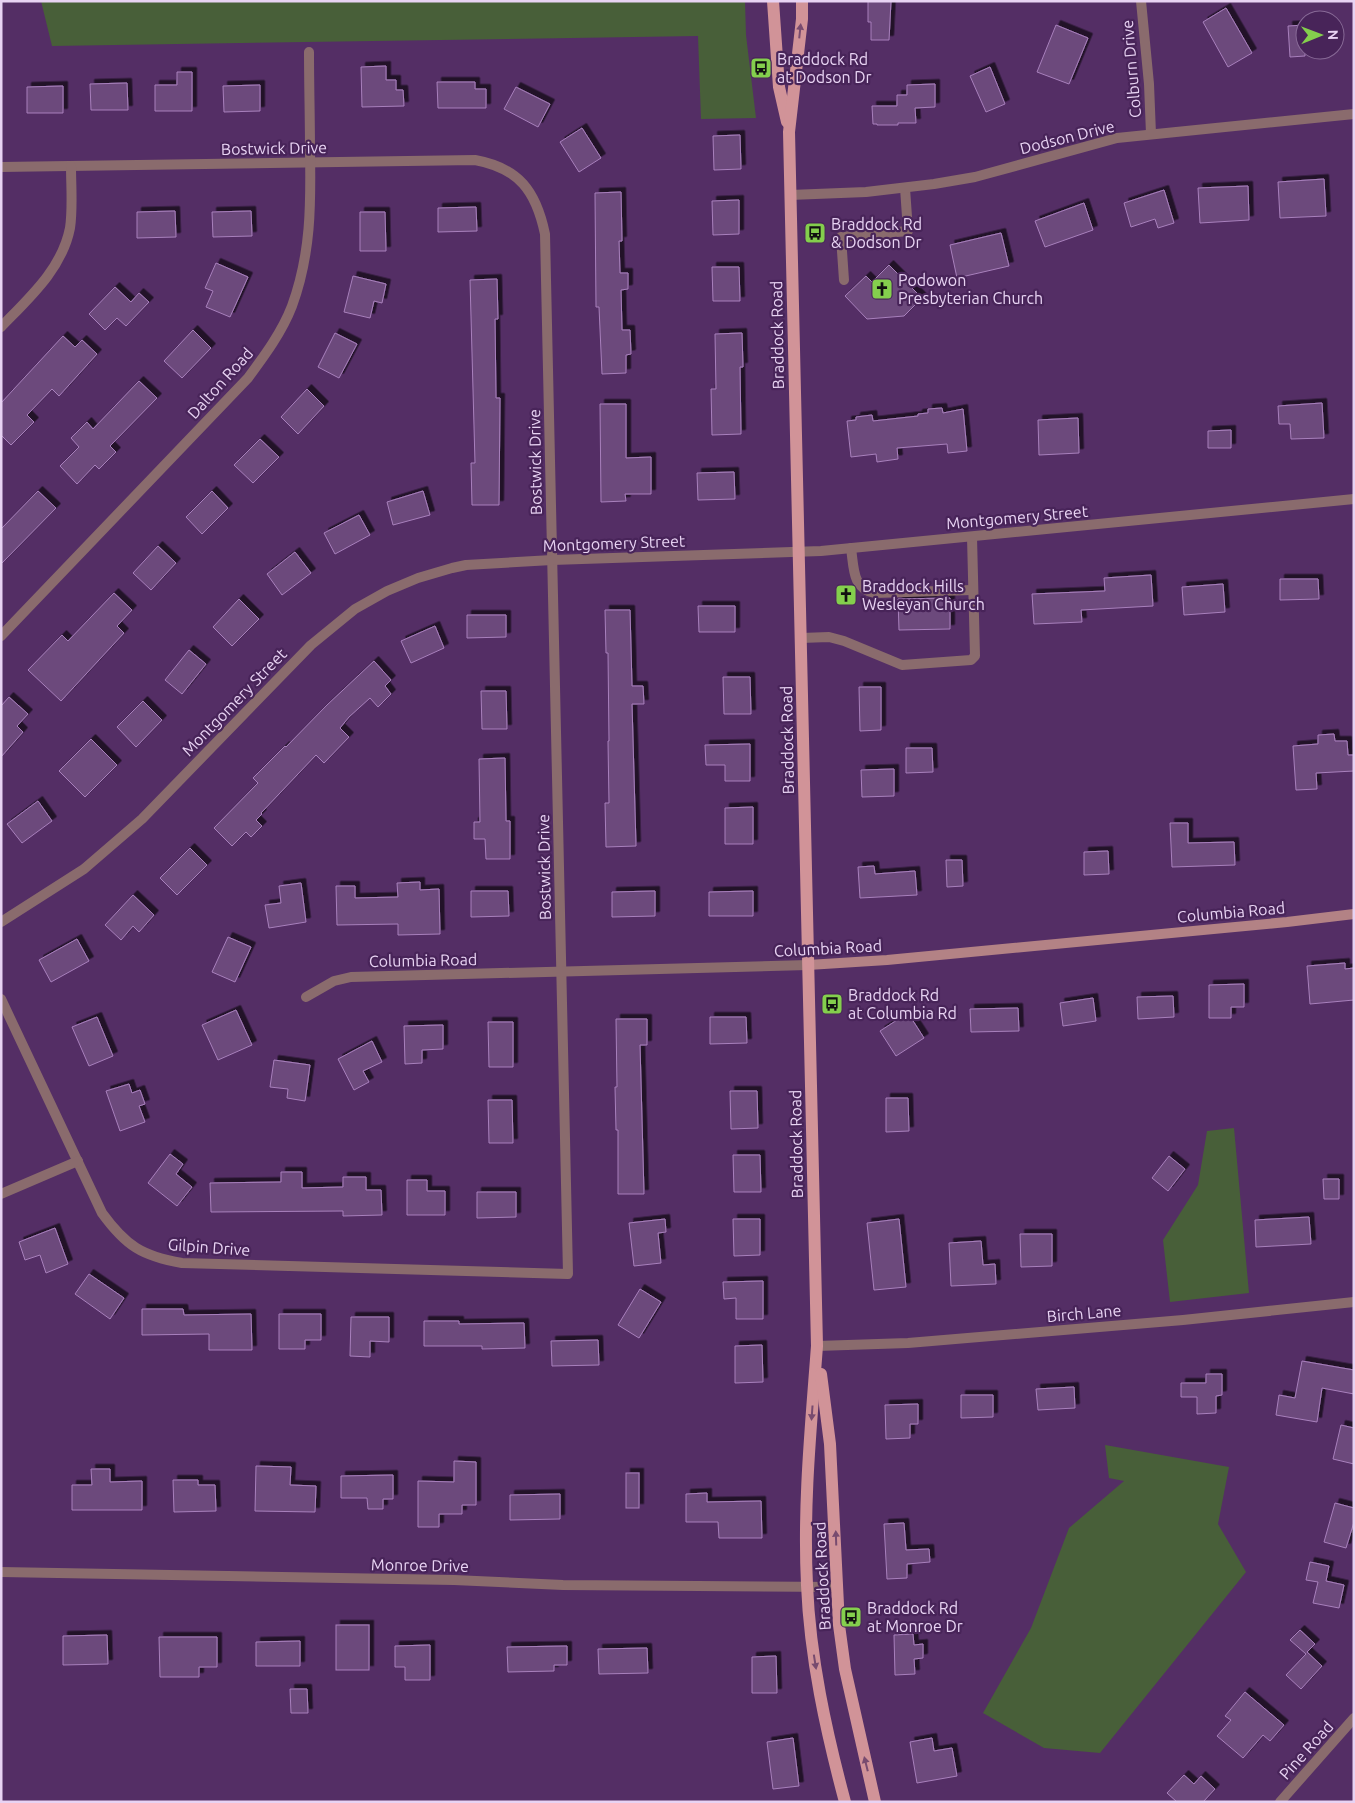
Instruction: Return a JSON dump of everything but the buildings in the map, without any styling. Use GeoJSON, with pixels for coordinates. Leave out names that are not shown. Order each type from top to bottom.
{"type":"FeatureCollection","features":[{"type":"Feature","properties":{"kind":"main road","name":"Braddock Road"},"geometry":{"type":"LineString","coordinates":[[773,1],[779,87],[789,132]]}},
{"type":"Feature","properties":{"kind":"main road","name":"Braddock Road"},"geometry":{"type":"LineString","coordinates":[[802,1],[802,19],[789,132],[817,1346],[807,1481],[807,1587],[812,1644],[822,1710],[845,1802]]}},
{"type":"Feature","properties":{"kind":"main road","name":"Braddock Road"},"geometry":{"type":"LineString","coordinates":[[817,1346],[830,1444],[839,1625],[845,1669],[875,1802]]}},
{"type":"Feature","properties":{"kind":"street","name":"Colburn Drive"},"geometry":{"type":"LineString","coordinates":[[1141,1],[1149,84],[1151,134]]}},
{"type":"Feature","properties":{"kind":"street","name":"Dalton Road"},"geometry":{"type":"LineString","coordinates":[[1,636],[248,378],[265,356],[279,332],[300,282],[308,244],[311,214],[309,52]]}},
{"type":"Feature","properties":{"kind":"street","name":"Dodson Drive"},"geometry":{"type":"LineString","coordinates":[[790,195],[905,188],[975,177],[1117,138],[1354,114]]}},
{"type":"Feature","properties":{"kind":"street","name":"Bostwick Drive"},"geometry":{"type":"LineString","coordinates":[[1,168],[475,160],[492,163],[509,171],[522,181],[531,193],[541,213],[545,234],[568,1274]]}},
{"type":"Feature","properties":{"kind":"street"},"geometry":{"type":"LineString","coordinates":[[1,327],[39,287],[54,268],[66,242],[70,219],[71,166]]}},
{"type":"Feature","properties":{"kind":"street"},"geometry":{"type":"LineString","coordinates":[[844,280],[841,238],[908,231],[905,188]]}},
{"type":"Feature","properties":{"kind":"street","name":"Montgomery Street"},"geometry":{"type":"LineString","coordinates":[[1,922],[84,869],[142,819],[311,645],[356,609],[387,590],[418,578],[466,565],[552,560],[798,553],[1354,500]]}},
{"type":"Feature","properties":{"kind":"street"},"geometry":{"type":"LineString","coordinates":[[800,638],[829,637],[844,641],[902,665],[971,660],[975,656],[972,537]]}},
{"type":"Feature","properties":{"kind":"street"},"geometry":{"type":"LineString","coordinates":[[851,548],[855,575],[859,586],[866,592],[972,590]]}},
{"type":"Feature","properties":{"kind":"street","name":"Columbia Road"},"geometry":{"type":"LineString","coordinates":[[306,996],[334,981],[351,977],[808,965],[897,959],[1354,914]]}},
{"type":"Feature","properties":{"kind":"street","name":"Gilpin Drive"},"geometry":{"type":"LineString","coordinates":[[1,1000],[102,1213],[115,1231],[128,1244],[145,1254],[161,1259],[192,1263],[568,1274]]}},
{"type":"Feature","properties":{"kind":"street"},"geometry":{"type":"LineString","coordinates":[[1,1194],[78,1161]]}},
{"type":"Feature","properties":{"kind":"street","name":"Birch Lane"},"geometry":{"type":"LineString","coordinates":[[817,1346],[908,1343],[1354,1302]]}},
{"type":"Feature","properties":{"kind":"street","name":"Monroe Drive"},"geometry":{"type":"LineString","coordinates":[[1,1572],[454,1580],[563,1585],[837,1587]]}},
{"type":"Feature","properties":{"kind":"street","name":"Pine Road"},"geometry":{"type":"LineString","coordinates":[[1280,1802],[1354,1718]]}},
{"type":"Feature","properties":{"kind":"green space"},"geometry":{"type":"Polygon","coordinates":[[[41,1],[745,1],[746,35],[756,118],[701,119],[698,36],[52,46],[41,1]]]}},
{"type":"Feature","properties":{"kind":"green space"},"geometry":{"type":"Polygon","coordinates":[[[1234,1128],[1249,1293],[1170,1302],[1163,1240],[1198,1185],[1207,1131],[1234,1128]]]}},
{"type":"Feature","properties":{"kind":"green space"},"geometry":{"type":"Polygon","coordinates":[[[1105,1445],[1229,1467],[1218,1524],[1246,1572],[1100,1753],[1044,1748],[983,1713],[1031,1628],[1069,1528],[1124,1481],[1109,1478],[1105,1445]]]}},
{"type":"Feature","properties":{"kind":"place","name":"Braddock Rd at Dodson Dr"},"geometry":{"type":"Point","coordinates":[761,68]}},
{"type":"Feature","properties":{"kind":"place","name":"Braddock Rd & Dodson Dr"},"geometry":{"type":"Point","coordinates":[815,233]}},
{"type":"Feature","properties":{"kind":"place","name":"Podowon Presbyterian Church"},"geometry":{"type":"Point","coordinates":[882,289]}},
{"type":"Feature","properties":{"kind":"place","name":"Braddock Hills Wesleyan Church"},"geometry":{"type":"Point","coordinates":[846,595]}},
{"type":"Feature","properties":{"kind":"place","name":"Braddock Rd at Columbia Rd"},"geometry":{"type":"Point","coordinates":[832,1004]}},
{"type":"Feature","properties":{"kind":"place","name":"Braddock Rd at Monroe Dr"},"geometry":{"type":"Point","coordinates":[851,1617]}}]}
